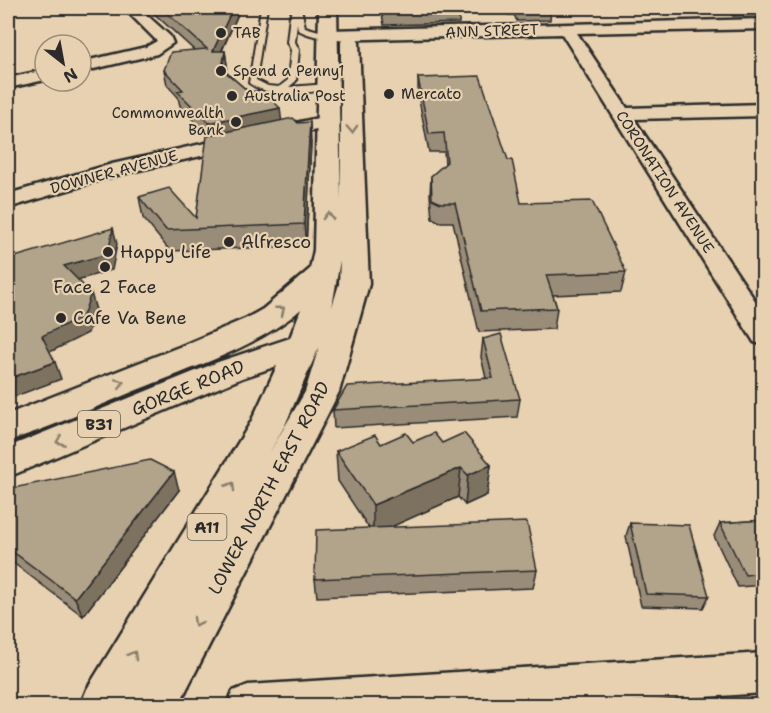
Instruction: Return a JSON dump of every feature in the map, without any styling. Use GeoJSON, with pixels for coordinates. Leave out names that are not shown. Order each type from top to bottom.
{"type":"FeatureCollection","features":[{"type":"Feature","properties":{"kind":"main road","name":"LOWER NORTH EAST ROAD"},"geometry":{"type":"LineString","coordinates":[[104,705],[267,425],[321,346],[354,284],[356,246],[316,40],[328,8]]}},
{"type":"Feature","properties":{"kind":"main road","name":"LOWER NORTH EAST ROAD"},"geometry":{"type":"LineString","coordinates":[[316,40],[347,8]]}},
{"type":"Feature","properties":{"kind":"main road","name":"LOWER NORTH EAST ROAD"},"geometry":{"type":"LineString","coordinates":[[152,705],[322,392],[321,346],[312,324],[328,250],[328,87],[316,40]]}},
{"type":"Feature","properties":{"kind":"main road","name":"GORGE ROAD"},"geometry":{"type":"LineString","coordinates":[[8,428],[191,355],[258,325],[274,316],[323,273]]}},
{"type":"Feature","properties":{"kind":"main road","name":"GORGE ROAD"},"geometry":{"type":"LineString","coordinates":[[191,355],[274,342],[321,346]]}},
{"type":"Feature","properties":{"kind":"main road","name":"GORGE ROAD"},"geometry":{"type":"LineString","coordinates":[[8,462],[230,370],[321,346]]}},
{"type":"Feature","properties":{"kind":"street"},"geometry":{"type":"LineString","coordinates":[[93,64],[151,51],[165,43],[130,8]]}},
{"type":"Feature","properties":{"kind":"street","name":"ANN STREET"},"geometry":{"type":"LineString","coordinates":[[316,40],[566,28],[764,24]]}},
{"type":"Feature","properties":{"kind":"street","name":"CORONATION AVENUE"},"geometry":{"type":"LineString","coordinates":[[566,28],[764,336]]}},
{"type":"Feature","properties":{"kind":"street"},"geometry":{"type":"LineString","coordinates":[[8,83],[33,78]]}},
{"type":"Feature","properties":{"kind":"street"},"geometry":{"type":"LineString","coordinates":[[622,114],[764,110]]}},
{"type":"Feature","properties":{"kind":"street","name":"DOWNER AVENUE"},"geometry":{"type":"LineString","coordinates":[[8,201],[112,170],[327,122]]}},
{"type":"Feature","properties":{"kind":"street"},"geometry":{"type":"LineString","coordinates":[[248,705],[627,693],[764,673]]}},
{"type":"Feature","properties":{"kind":"lane"},"geometry":{"type":"LineString","coordinates":[[264,8],[252,81],[268,90],[328,87]]}},
{"type":"Feature","properties":{"kind":"lane"},"geometry":{"type":"LineString","coordinates":[[316,40],[294,15],[298,9],[301,14],[301,28],[316,40]]}},
{"type":"Feature","properties":{"kind":"lane"},"geometry":{"type":"LineString","coordinates":[[282,89],[292,81],[294,51],[316,40]]}},
{"type":"Feature","properties":{"kind":"building"},"geometry":{"type":"Polygon","coordinates":[[[161,8],[233,8],[213,51],[225,51],[222,69],[249,92],[262,90],[280,108],[209,123],[177,91],[183,90],[164,70],[171,52],[207,49],[161,8]]]}},
{"type":"Feature","properties":{"kind":"building"},"geometry":{"type":"Polygon","coordinates":[[[383,8],[459,8],[460,10],[384,11],[383,8]]]}},
{"type":"Feature","properties":{"kind":"building"},"geometry":{"type":"Polygon","coordinates":[[[480,76],[508,160],[512,160],[521,203],[592,201],[626,272],[546,275],[557,308],[481,311],[455,203],[441,203],[432,199],[431,176],[447,162],[444,133],[429,134],[418,78],[480,76]]]}},
{"type":"Feature","properties":{"kind":"building"},"geometry":{"type":"Polygon","coordinates":[[[293,118],[298,123],[310,122],[304,224],[166,230],[139,197],[169,188],[196,218],[207,136],[293,118]]]}},
{"type":"Feature","properties":{"kind":"building"},"geometry":{"type":"Polygon","coordinates":[[[113,228],[108,254],[64,266],[91,293],[83,316],[42,336],[55,362],[8,379],[8,259],[113,228]]]}},
{"type":"Feature","properties":{"kind":"building"},"geometry":{"type":"Polygon","coordinates":[[[501,334],[520,399],[333,410],[347,386],[493,378],[483,339],[501,334]]]}},
{"type":"Feature","properties":{"kind":"building"},"geometry":{"type":"Polygon","coordinates":[[[406,433],[413,442],[434,433],[442,443],[464,433],[491,465],[468,475],[461,468],[373,505],[336,451],[375,435],[381,444],[406,433]]]}},
{"type":"Feature","properties":{"kind":"building"},"geometry":{"type":"Polygon","coordinates":[[[150,460],[174,472],[75,598],[8,548],[8,489],[150,460]]]}},
{"type":"Feature","properties":{"kind":"building"},"geometry":{"type":"Polygon","coordinates":[[[764,520],[764,573],[745,575],[720,523],[764,520]]]}},
{"type":"Feature","properties":{"kind":"building"},"geometry":{"type":"Polygon","coordinates":[[[527,522],[537,570],[315,579],[316,530],[527,522]]]}},
{"type":"Feature","properties":{"kind":"building"},"geometry":{"type":"Polygon","coordinates":[[[630,523],[689,525],[709,596],[646,594],[630,523]]]}},
{"type":"Feature","properties":{"kind":"place","name":"TAB"},"geometry":{"type":"Point","coordinates":[221,33]}},
{"type":"Feature","properties":{"kind":"place","name":"Spend a Penny1"},"geometry":{"type":"Point","coordinates":[221,71]}},
{"type":"Feature","properties":{"kind":"place","name":"Mercato"},"geometry":{"type":"Point","coordinates":[389,94]}},
{"type":"Feature","properties":{"kind":"place","name":"Australia Post"},"geometry":{"type":"Point","coordinates":[232,96]}},
{"type":"Feature","properties":{"kind":"place","name":"Commonwealth Bank"},"geometry":{"type":"Point","coordinates":[236,122]}},
{"type":"Feature","properties":{"kind":"place","name":"Alfresco"},"geometry":{"type":"Point","coordinates":[229,242]}},
{"type":"Feature","properties":{"kind":"place","name":"Happy Life"},"geometry":{"type":"Point","coordinates":[108,252]}},
{"type":"Feature","properties":{"kind":"place","name":"Face 2 Face"},"geometry":{"type":"Point","coordinates":[105,267]}},
{"type":"Feature","properties":{"kind":"place","name":"Cafe Va Bene"},"geometry":{"type":"Point","coordinates":[61,318]}}]}
